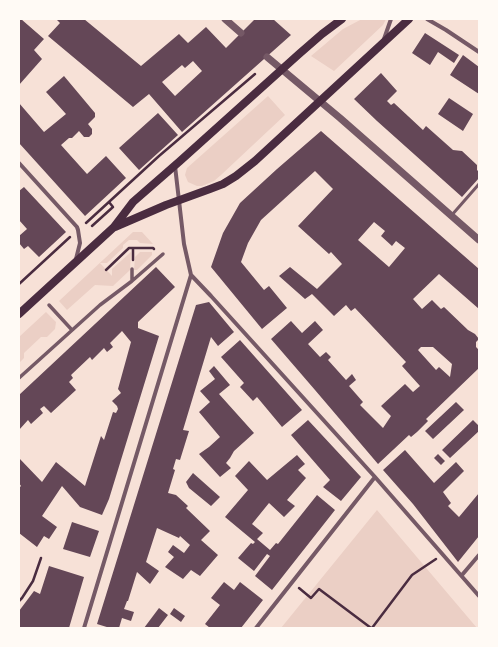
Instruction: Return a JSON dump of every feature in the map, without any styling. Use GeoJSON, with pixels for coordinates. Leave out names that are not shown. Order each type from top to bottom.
{"type":"FeatureCollection","features":[{"type":"Feature","properties":{"kind":"main road"},"geometry":{"type":"LineString","coordinates":[[19,314],[114,227],[132,202],[322,34],[342,19]]}},
{"type":"Feature","properties":{"kind":"main road"},"geometry":{"type":"LineString","coordinates":[[114,227],[222,184],[236,176],[255,161],[409,19]]}},
{"type":"Feature","properties":{"kind":"street"},"geometry":{"type":"LineString","coordinates":[[225,19],[241,33]]}},
{"type":"Feature","properties":{"kind":"street"},"geometry":{"type":"LineString","coordinates":[[383,43],[391,19]]}},
{"type":"Feature","properties":{"kind":"street"},"geometry":{"type":"LineString","coordinates":[[427,19],[479,52]]}},
{"type":"Feature","properties":{"kind":"street"},"geometry":{"type":"LineString","coordinates":[[267,57],[340,118],[479,240]]}},
{"type":"Feature","properties":{"kind":"street"},"geometry":{"type":"LineString","coordinates":[[19,163],[78,230],[80,243],[76,262]]}},
{"type":"Feature","properties":{"kind":"street"},"geometry":{"type":"LineString","coordinates":[[84,628],[191,275],[184,244],[174,166]]}},
{"type":"Feature","properties":{"kind":"street"},"geometry":{"type":"LineString","coordinates":[[19,378],[100,305],[132,281],[163,254]]}},
{"type":"Feature","properties":{"kind":"street"},"geometry":{"type":"LineString","coordinates":[[132,269],[132,281]]}},
{"type":"Feature","properties":{"kind":"street"},"geometry":{"type":"LineString","coordinates":[[191,275],[375,477],[479,596]]}},
{"type":"Feature","properties":{"kind":"street"},"geometry":{"type":"LineString","coordinates":[[49,305],[72,330]]}},
{"type":"Feature","properties":{"kind":"street"},"geometry":{"type":"LineString","coordinates":[[256,628],[375,477]]}},
{"type":"Feature","properties":{"kind":"street"},"geometry":{"type":"LineString","coordinates":[[462,576],[479,555]]}},
{"type":"Feature","properties":{"kind":"lane"},"geometry":{"type":"LineString","coordinates":[[451,216],[479,184]]}},
{"type":"Feature","properties":{"kind":"path"},"geometry":{"type":"LineString","coordinates":[[19,284],[159,156],[255,74]]}},
{"type":"Feature","properties":{"kind":"path"},"geometry":{"type":"LineString","coordinates":[[92,226],[113,207],[109,202]]}},
{"type":"Feature","properties":{"kind":"path"},"geometry":{"type":"LineString","coordinates":[[106,270],[129,248],[152,248]]}},
{"type":"Feature","properties":{"kind":"path"},"geometry":{"type":"LineString","coordinates":[[133,248],[133,257]]}},
{"type":"Feature","properties":{"kind":"path"},"geometry":{"type":"LineString","coordinates":[[292,583],[311,598],[319,589],[371,628],[412,575],[444,555]]}},
{"type":"Feature","properties":{"kind":"path"},"geometry":{"type":"LineString","coordinates":[[19,601],[33,581],[40,558]]}},
{"type":"Feature","properties":{"kind":"shaded area"},"geometry":{"type":"Polygon","coordinates":[[[362,19],[386,19],[383,25],[334,71],[311,56],[343,29],[362,19]]]}},
{"type":"Feature","properties":{"kind":"shaded area"},"geometry":{"type":"Polygon","coordinates":[[[268,96],[285,115],[214,181],[202,186],[197,186],[188,182],[185,175],[187,168],[268,96]]]}},
{"type":"Feature","properties":{"kind":"shaded area"},"geometry":{"type":"Polygon","coordinates":[[[133,232],[142,232],[153,244],[140,243],[137,240],[129,240],[107,263],[100,263],[112,276],[112,269],[131,252],[130,270],[113,286],[95,285],[67,310],[59,301],[133,232]]]}},
{"type":"Feature","properties":{"kind":"shaded area"},"geometry":{"type":"Polygon","coordinates":[[[140,252],[152,252],[152,255],[137,270],[134,270],[135,257],[140,252]]]}},
{"type":"Feature","properties":{"kind":"shaded area"},"geometry":{"type":"Polygon","coordinates":[[[46,312],[56,322],[55,329],[47,337],[41,337],[24,353],[24,358],[19,363],[19,337],[46,312]]]}},
{"type":"Feature","properties":{"kind":"shaded area"},"geometry":{"type":"Polygon","coordinates":[[[377,510],[477,628],[281,628],[377,510]]]}},
{"type":"Feature","properties":{"kind":"building"},"geometry":{"type":"Polygon","coordinates":[[[19,19],[21,19],[44,39],[34,50],[42,59],[19,85],[19,19]]]}},
{"type":"Feature","properties":{"kind":"building"},"geometry":{"type":"Polygon","coordinates":[[[56,19],[84,19],[141,66],[179,34],[188,43],[206,27],[226,48],[255,19],[273,19],[291,35],[182,132],[149,94],[133,107],[48,36],[60,23],[56,19]],[[193,61],[185,68],[182,65],[162,82],[175,96],[202,71],[193,61]]]}},
{"type":"Feature","properties":{"kind":"building"},"geometry":{"type":"Polygon","coordinates":[[[425,33],[459,55],[454,63],[438,52],[430,65],[412,53],[425,33]]]}},
{"type":"Feature","properties":{"kind":"building"},"geometry":{"type":"Polygon","coordinates":[[[463,55],[479,67],[479,94],[450,75],[463,55]]]}},
{"type":"Feature","properties":{"kind":"building"},"geometry":{"type":"Polygon","coordinates":[[[381,73],[397,91],[387,101],[391,105],[394,103],[423,130],[426,126],[453,150],[462,151],[477,165],[479,178],[462,197],[354,99],[381,73]]]}},
{"type":"Feature","properties":{"kind":"building"},"geometry":{"type":"Polygon","coordinates":[[[64,76],[95,113],[95,117],[88,124],[92,129],[92,134],[89,137],[84,137],[79,131],[72,138],[69,138],[61,145],[87,174],[106,156],[126,178],[85,216],[19,143],[19,103],[44,132],[66,114],[46,92],[64,76]]]}},
{"type":"Feature","properties":{"kind":"building"},"geometry":{"type":"Polygon","coordinates":[[[449,98],[473,114],[463,131],[438,114],[449,98]]]}},
{"type":"Feature","properties":{"kind":"building"},"geometry":{"type":"Polygon","coordinates":[[[158,113],[178,135],[139,170],[119,148],[158,113]]]}},
{"type":"Feature","properties":{"kind":"building"},"geometry":{"type":"Polygon","coordinates":[[[321,131],[479,269],[479,309],[439,274],[413,299],[422,309],[432,300],[441,309],[444,307],[468,330],[475,334],[479,339],[476,342],[476,347],[479,350],[479,368],[426,419],[428,421],[417,432],[411,437],[409,435],[378,464],[271,339],[291,321],[302,333],[315,321],[323,330],[308,344],[320,357],[326,352],[331,357],[328,360],[346,380],[352,374],[356,380],[349,386],[363,402],[360,405],[383,428],[391,416],[381,406],[405,384],[413,392],[420,386],[402,366],[406,362],[355,308],[351,311],[346,305],[334,316],[312,294],[305,299],[279,276],[290,267],[317,289],[342,264],[331,252],[329,254],[298,226],[333,189],[315,171],[261,220],[248,243],[241,262],[264,290],[269,286],[287,308],[262,329],[211,267],[223,233],[240,203],[321,131]],[[374,222],[358,240],[389,267],[405,248],[396,241],[392,246],[381,236],[385,231],[374,222]],[[421,347],[418,350],[436,370],[439,367],[450,377],[452,364],[433,347],[421,347]]]}},
{"type":"Feature","properties":{"kind":"building"},"geometry":{"type":"Polygon","coordinates":[[[24,187],[66,232],[39,257],[28,246],[24,249],[19,243],[19,236],[27,229],[19,220],[19,191],[24,187]]]}},
{"type":"Feature","properties":{"kind":"building"},"geometry":{"type":"Polygon","coordinates":[[[156,267],[175,287],[138,322],[138,328],[159,336],[109,499],[102,515],[80,507],[62,486],[42,516],[57,527],[49,539],[44,536],[37,547],[19,533],[19,488],[21,486],[19,483],[19,458],[42,482],[56,462],[85,486],[101,436],[104,440],[113,412],[116,413],[118,409],[112,401],[121,393],[118,389],[131,342],[122,331],[110,343],[113,347],[107,352],[104,348],[92,360],[90,357],[71,375],[73,378],[69,382],[76,390],[51,413],[44,406],[40,409],[43,413],[31,424],[28,420],[19,430],[19,395],[156,267]]]}},
{"type":"Feature","properties":{"kind":"building"},"geometry":{"type":"Polygon","coordinates":[[[209,302],[234,332],[218,346],[211,337],[183,430],[189,431],[180,460],[176,459],[173,469],[175,470],[168,493],[176,495],[188,506],[186,508],[210,531],[201,540],[218,555],[200,576],[191,570],[183,579],[165,567],[174,557],[168,552],[173,545],[184,553],[190,545],[180,536],[179,538],[157,528],[146,562],[159,571],[150,584],[137,572],[124,609],[134,612],[131,621],[122,618],[119,628],[110,628],[97,624],[196,305],[209,302]]]}},
{"type":"Feature","properties":{"kind":"building"},"geometry":{"type":"Polygon","coordinates":[[[240,340],[302,410],[282,427],[257,397],[253,401],[240,387],[244,383],[221,357],[240,340]]]}},
{"type":"Feature","properties":{"kind":"building"},"geometry":{"type":"Polygon","coordinates":[[[214,366],[230,385],[219,394],[254,433],[234,451],[226,463],[231,468],[220,477],[199,454],[220,437],[199,412],[210,402],[200,391],[215,379],[209,371],[214,366]]]}},
{"type":"Feature","properties":{"kind":"building"},"geometry":{"type":"Polygon","coordinates":[[[456,402],[464,410],[433,439],[425,431],[456,402]]]}},
{"type":"Feature","properties":{"kind":"building"},"geometry":{"type":"Polygon","coordinates":[[[308,420],[361,477],[341,501],[323,487],[330,480],[291,435],[308,420]]]}},
{"type":"Feature","properties":{"kind":"building"},"geometry":{"type":"Polygon","coordinates":[[[473,420],[479,426],[479,431],[450,458],[442,450],[473,420]]]}},
{"type":"Feature","properties":{"kind":"building"},"geometry":{"type":"Polygon","coordinates":[[[405,450],[434,483],[456,462],[464,471],[443,492],[451,503],[448,506],[459,517],[479,493],[479,536],[458,562],[413,504],[383,470],[405,450]]]}},
{"type":"Feature","properties":{"kind":"building"},"geometry":{"type":"Polygon","coordinates":[[[438,454],[445,461],[441,465],[434,458],[438,454]]]}},
{"type":"Feature","properties":{"kind":"building"},"geometry":{"type":"Polygon","coordinates":[[[297,455],[305,464],[298,470],[306,478],[287,500],[295,506],[284,517],[269,503],[252,524],[263,533],[257,539],[270,550],[276,543],[278,544],[317,495],[335,510],[272,590],[255,576],[270,556],[267,554],[254,571],[238,558],[251,543],[253,544],[255,542],[225,517],[248,490],[235,476],[249,461],[267,480],[297,455]]]}},
{"type":"Feature","properties":{"kind":"building"},"geometry":{"type":"Polygon","coordinates":[[[193,473],[220,497],[211,506],[189,488],[186,482],[193,473]]]}},
{"type":"Feature","properties":{"kind":"building"},"geometry":{"type":"Polygon","coordinates":[[[72,522],[99,531],[90,557],[63,549],[72,522]]]}},
{"type":"Feature","properties":{"kind":"building"},"geometry":{"type":"Polygon","coordinates":[[[49,566],[84,577],[69,628],[19,628],[19,611],[34,591],[40,594],[49,566]]]}},
{"type":"Feature","properties":{"kind":"building"},"geometry":{"type":"Polygon","coordinates":[[[224,582],[234,590],[240,582],[263,600],[241,628],[210,628],[205,624],[220,605],[211,598],[224,582]]]}},
{"type":"Feature","properties":{"kind":"building"},"geometry":{"type":"Polygon","coordinates":[[[159,608],[168,615],[158,628],[144,628],[159,608]]]}},
{"type":"Feature","properties":{"kind":"building"},"geometry":{"type":"Polygon","coordinates":[[[174,608],[185,616],[181,622],[170,614],[174,608]]]}}]}
